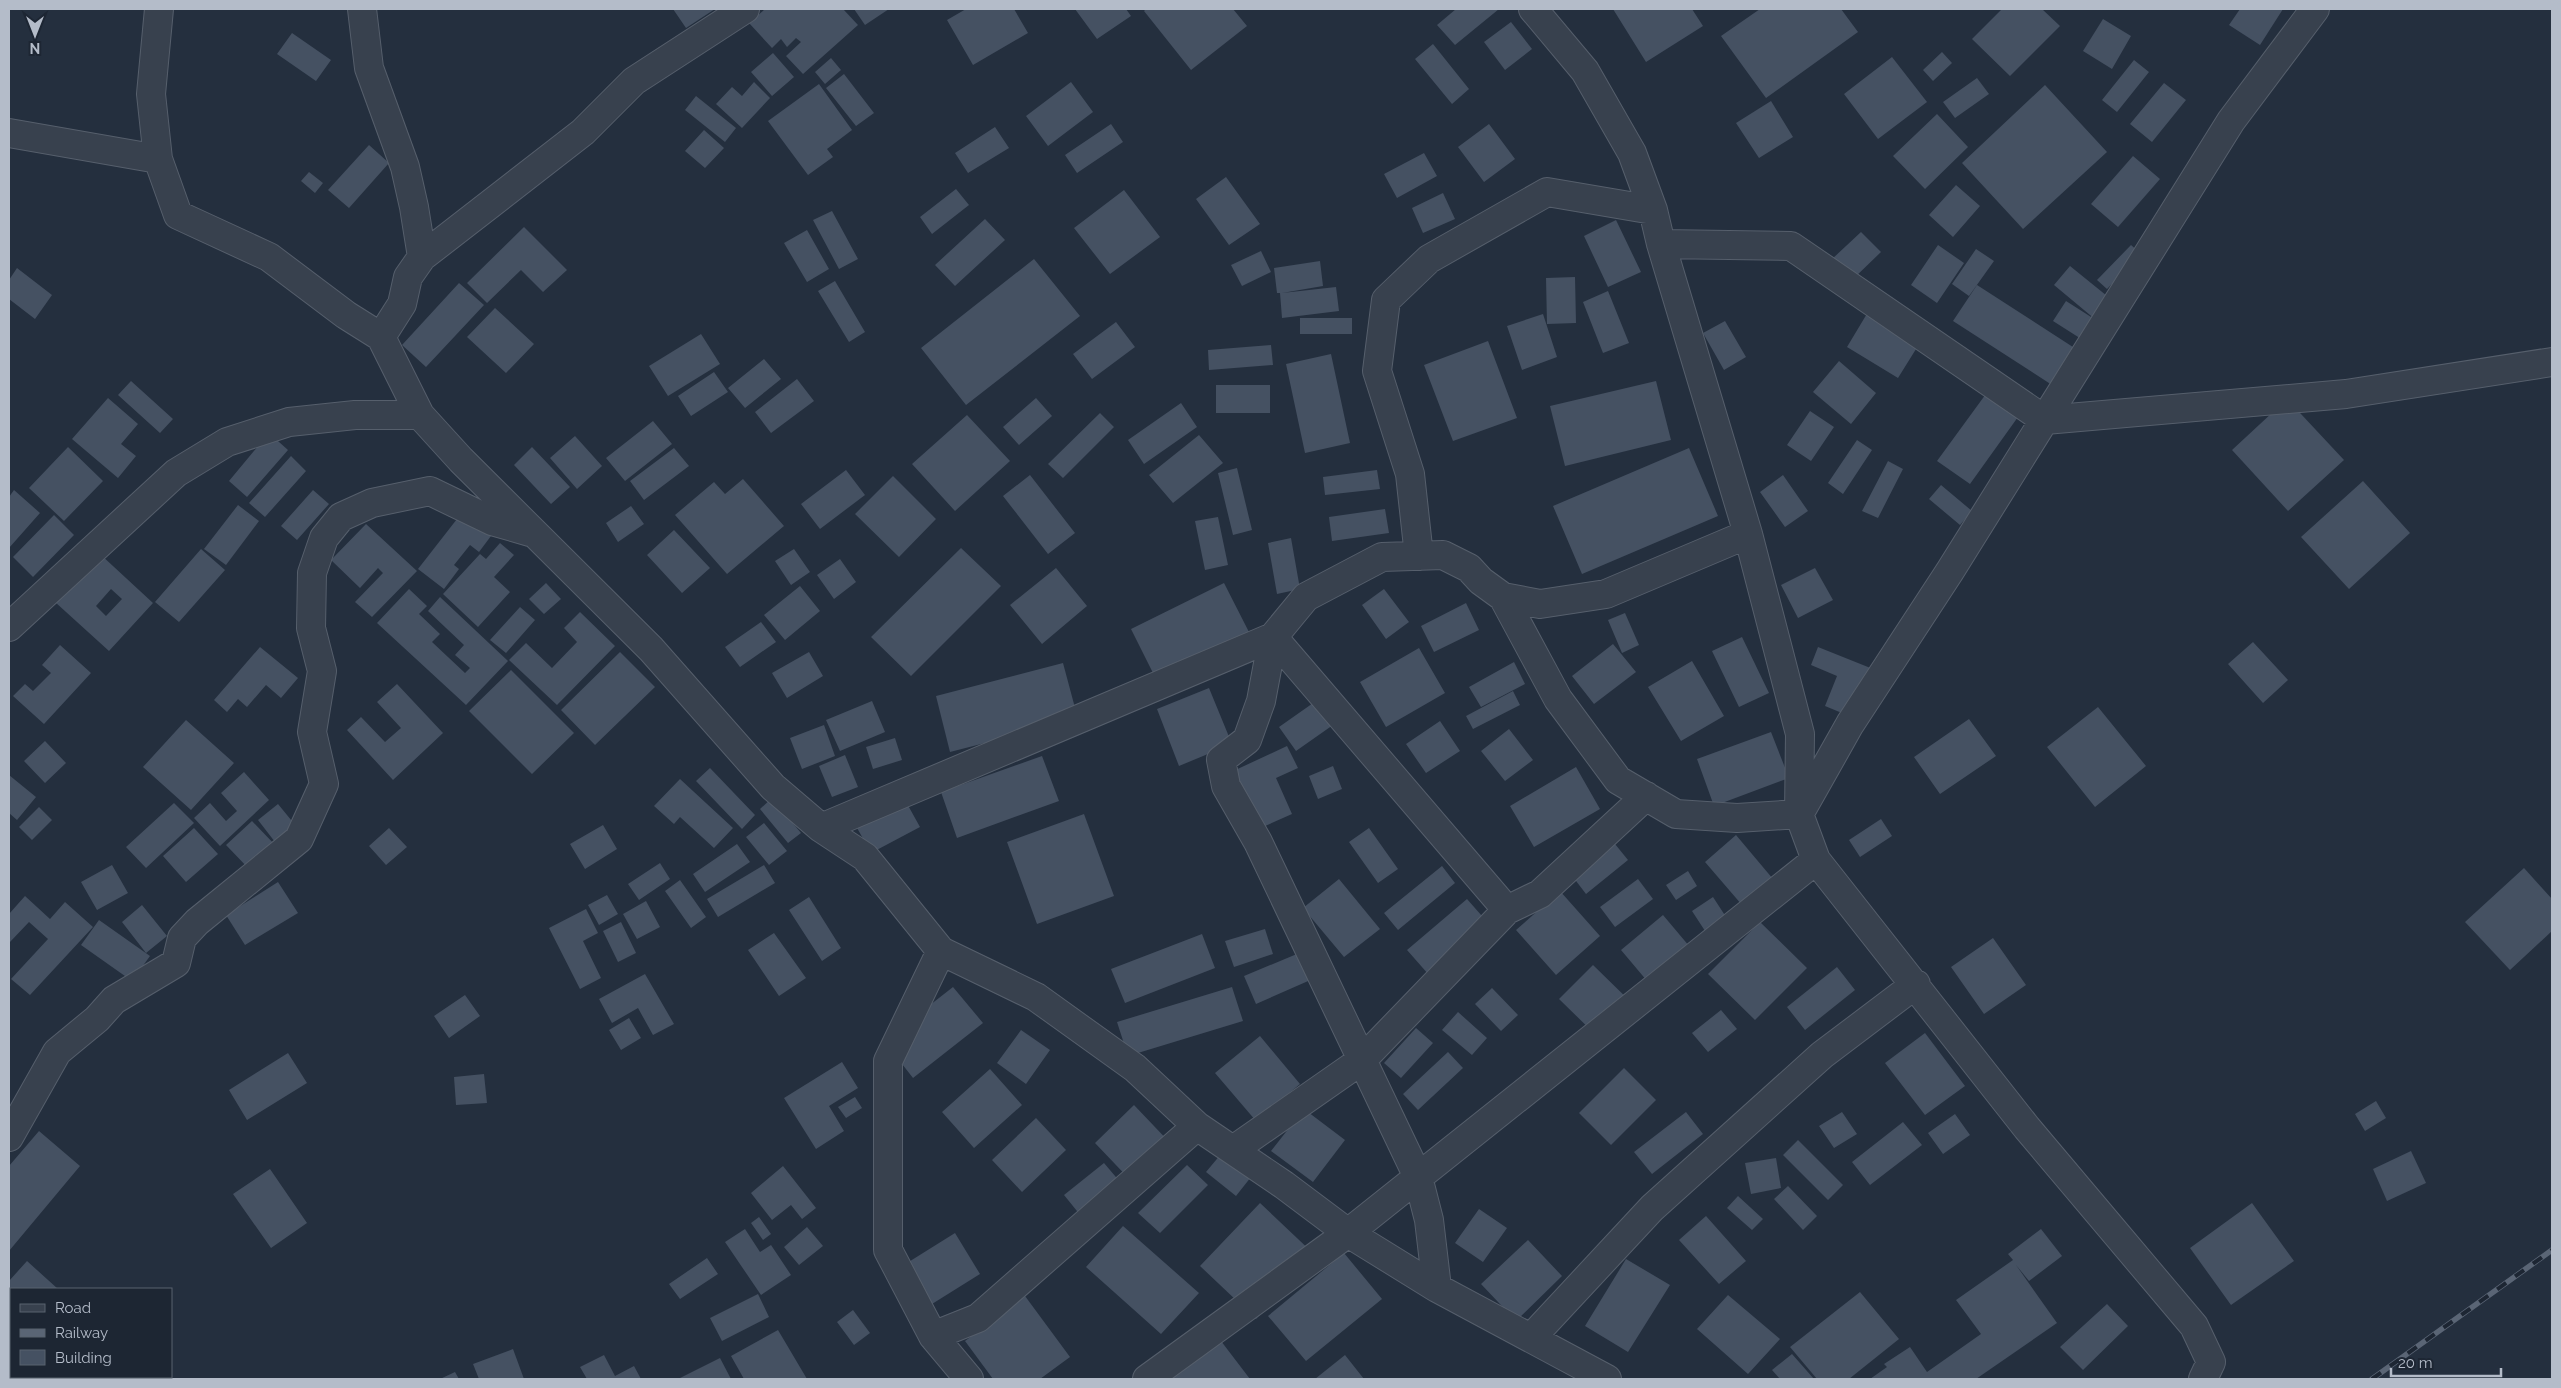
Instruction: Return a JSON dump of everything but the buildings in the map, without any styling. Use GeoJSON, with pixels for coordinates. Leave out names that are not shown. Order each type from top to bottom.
{"type":"FeatureCollection","features":[{"type":"Feature","properties":{"kind":"street"},"geometry":{"type":"LineString","coordinates":[[159,9],[151,94],[158,160],[178,215],[270,257],[346,315],[381,337],[420,415],[534,534],[651,649],[773,787],[821,828],[866,857],[941,951],[1036,997],[1135,1068],[1197,1126],[1284,1185],[1348,1233],[1437,1288],[1607,1379]]}},
{"type":"Feature","properties":{"kind":"street"},"geometry":{"type":"LineString","coordinates":[[362,9],[369,68],[405,167],[422,257]]}},
{"type":"Feature","properties":{"kind":"street"},"geometry":{"type":"LineString","coordinates":[[381,337],[402,304],[408,277],[422,257],[583,132],[634,81],[745,9]]}},
{"type":"Feature","properties":{"kind":"street"},"geometry":{"type":"LineString","coordinates":[[1533,9],[1585,71],[1632,153],[1653,210],[1660,244],[1748,534],[1800,734],[1800,814],[1816,860],[1916,984],[2027,1128],[2194,1326],[2211,1362],[2203,1379]]}},
{"type":"Feature","properties":{"kind":"street"},"geometry":{"type":"LineString","coordinates":[[1800,814],[1850,724],[1950,571],[2231,121],[2315,9]]}},
{"type":"Feature","properties":{"kind":"street"},"geometry":{"type":"LineString","coordinates":[[9,133],[158,160]]}},
{"type":"Feature","properties":{"kind":"street"},"geometry":{"type":"LineString","coordinates":[[1419,556],[1410,474],[1377,371],[1386,300],[1429,259],[1548,192],[1653,210]]}},
{"type":"Feature","properties":{"kind":"street"},"geometry":{"type":"LineString","coordinates":[[1660,244],[1791,246],[2045,420],[2346,394],[2552,362]]}},
{"type":"Feature","properties":{"kind":"street"},"geometry":{"type":"LineString","coordinates":[[9,627],[176,473],[227,442],[289,422],[356,415],[420,415]]}},
{"type":"Feature","properties":{"kind":"street"},"geometry":{"type":"LineString","coordinates":[[9,1137],[56,1052],[98,1019],[114,1000],[176,963],[182,938],[197,922],[299,839],[324,784],[312,732],[322,672],[311,628],[312,573],[324,538],[341,517],[372,503],[430,491],[492,521],[534,534]]}},
{"type":"Feature","properties":{"kind":"street"},"geometry":{"type":"LineString","coordinates":[[821,828],[1273,637],[1306,597],[1382,557],[1443,556],[1469,568],[1481,581],[1503,597],[1540,604],[1606,594],[1748,534]]}},
{"type":"Feature","properties":{"kind":"street"},"geometry":{"type":"LineString","coordinates":[[1503,597],[1558,699],[1618,780],[1676,814],[1737,818],[1800,814]]}},
{"type":"Feature","properties":{"kind":"street"},"geometry":{"type":"LineString","coordinates":[[1273,637],[1507,910]]}},
{"type":"Feature","properties":{"kind":"street"},"geometry":{"type":"LineString","coordinates":[[1273,637],[1261,701],[1247,740],[1221,760],[1226,786],[1258,842],[1418,1177],[1429,1220],[1437,1288]]}},
{"type":"Feature","properties":{"kind":"street"},"geometry":{"type":"LineString","coordinates":[[1233,1150],[1362,1060],[1507,910],[1540,894],[1646,796]]}},
{"type":"Feature","properties":{"kind":"street"},"geometry":{"type":"LineString","coordinates":[[1147,1379],[1348,1233],[1816,860]]}},
{"type":"Feature","properties":{"kind":"street"},"geometry":{"type":"LineString","coordinates":[[941,951],[888,1061],[888,1250],[933,1336],[969,1379]]}},
{"type":"Feature","properties":{"kind":"street"},"geometry":{"type":"LineString","coordinates":[[1531,1338],[1652,1208],[1822,1055],[1916,984]]}},
{"type":"Feature","properties":{"kind":"street"},"geometry":{"type":"LineString","coordinates":[[933,1336],[978,1318],[1197,1126]]}},
{"type":"Feature","properties":{"kind":"railway"},"geometry":{"type":"LineString","coordinates":[[2372,1379],[2552,1250]]}}]}
